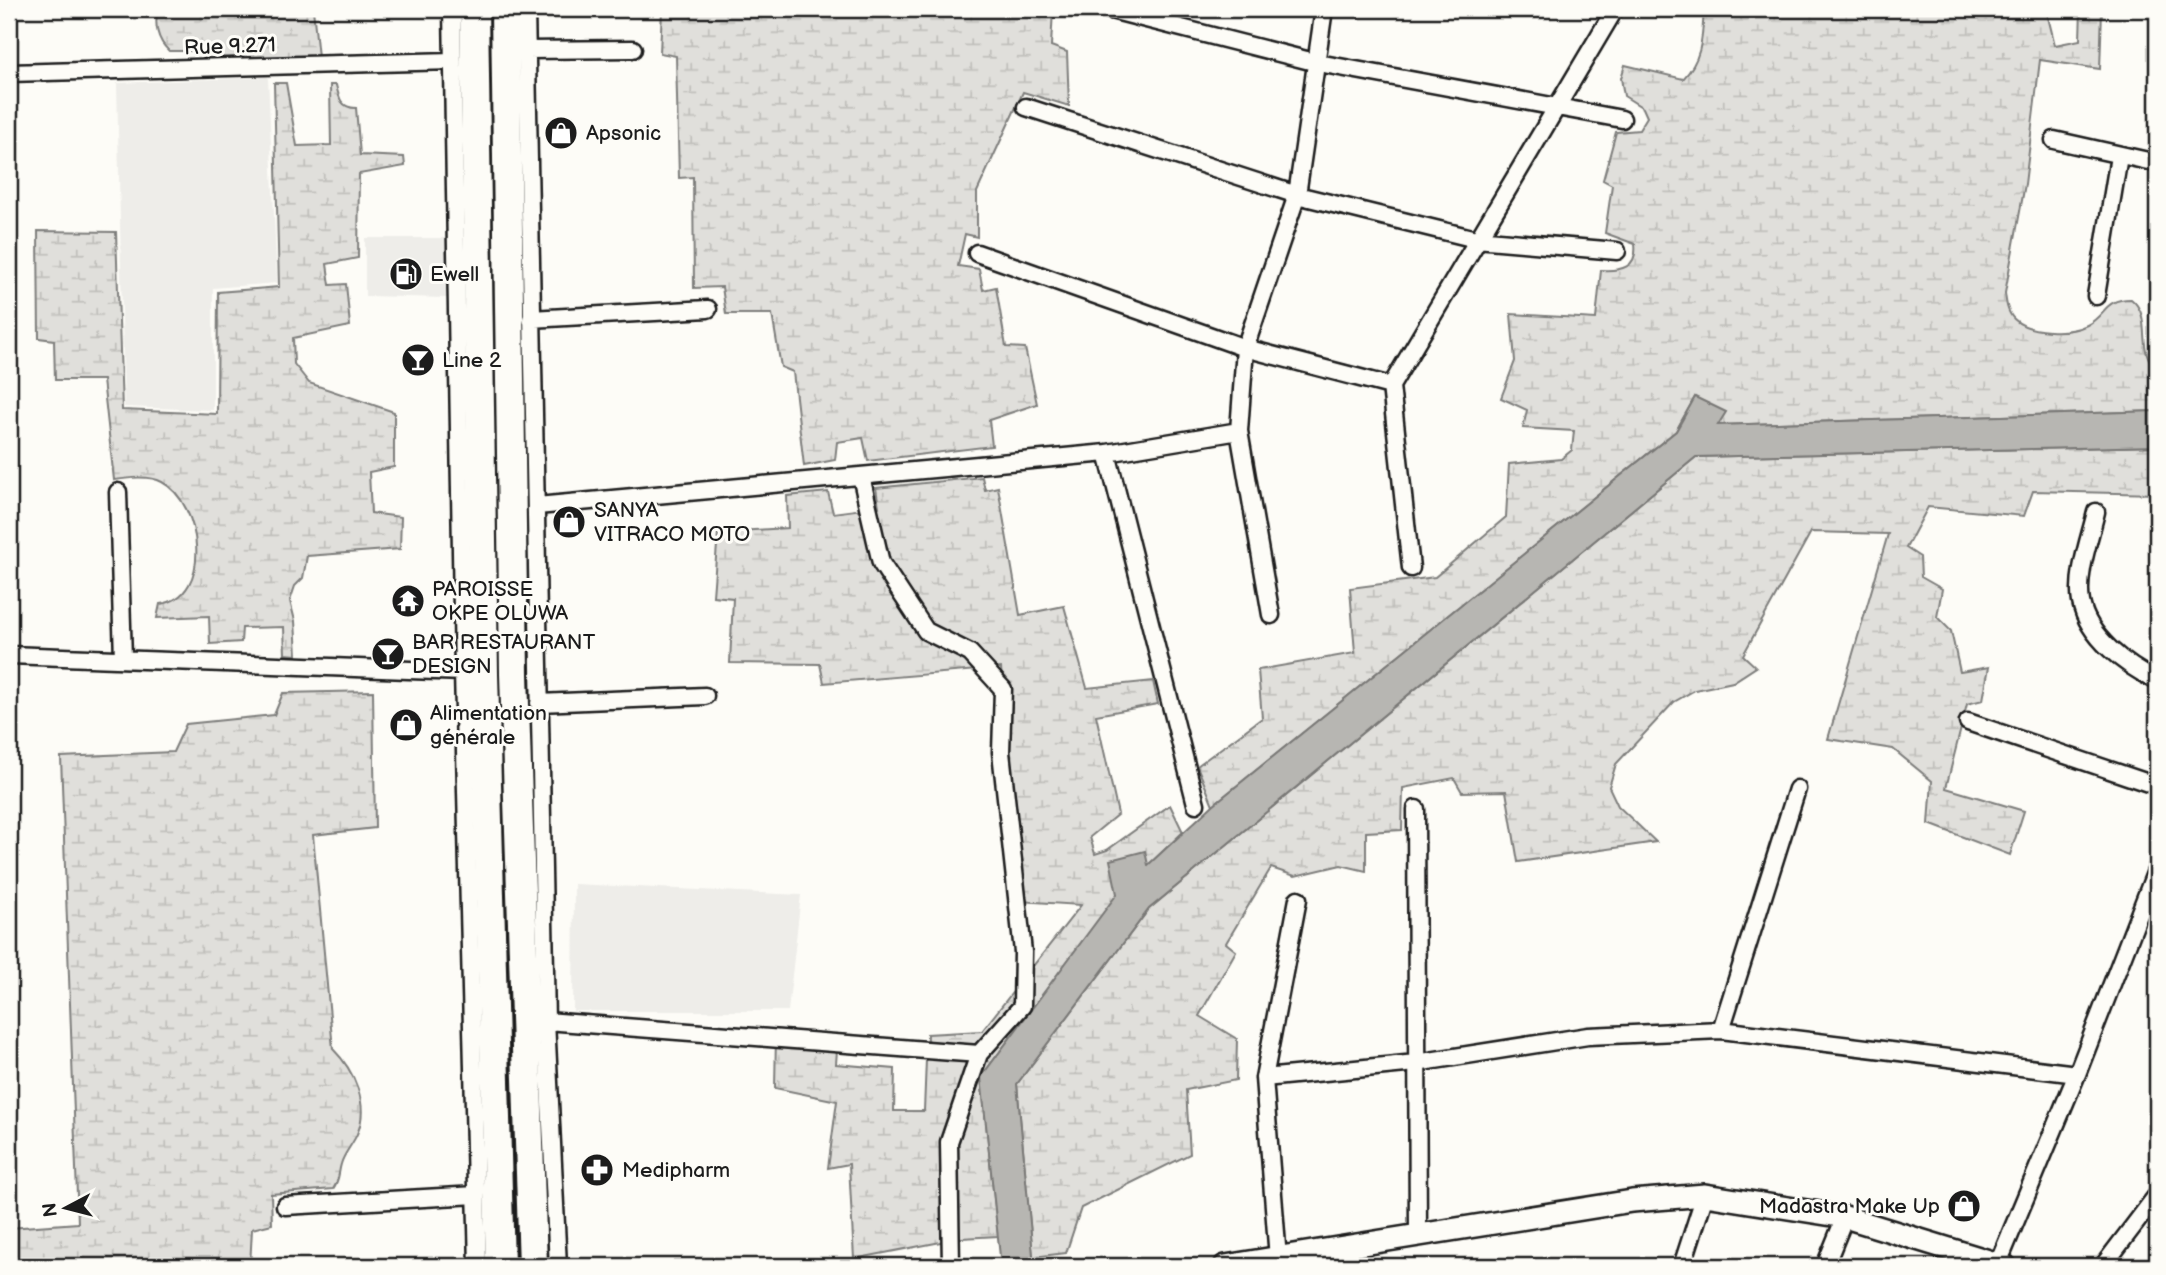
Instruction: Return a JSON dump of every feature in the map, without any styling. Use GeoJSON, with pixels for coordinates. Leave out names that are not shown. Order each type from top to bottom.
{"type":"FeatureCollection","features":[{"type":"Feature","properties":{"kind":"highway"},"geometry":{"type":"LineString","coordinates":[[474,9],[484,674],[500,1266]]}},
{"type":"Feature","properties":{"kind":"highway"},"geometry":{"type":"LineString","coordinates":[[505,9],[514,674],[533,1266]]}},
{"type":"Feature","properties":{"kind":"highway"},"geometry":{"type":"LineString","coordinates":[[477,1237],[489,1266]]}},
{"type":"Feature","properties":{"kind":"street"},"geometry":{"type":"LineString","coordinates":[[452,9],[463,672],[478,1266]]}},
{"type":"Feature","properties":{"kind":"street"},"geometry":{"type":"LineString","coordinates":[[526,9],[546,1021],[558,1266]]}},
{"type":"Feature","properties":{"kind":"street"},"geometry":{"type":"LineString","coordinates":[[1107,9],[1318,63],[1560,105],[1622,119]]}},
{"type":"Feature","properties":{"kind":"street"},"geometry":{"type":"LineString","coordinates":[[1271,615],[1239,431],[1245,348],[1297,195],[1324,9]]}},
{"type":"Feature","properties":{"kind":"street"},"geometry":{"type":"LineString","coordinates":[[1411,568],[1391,386],[1615,9]]}},
{"type":"Feature","properties":{"kind":"street"},"geometry":{"type":"LineString","coordinates":[[526,50],[633,49]]}},
{"type":"Feature","properties":{"kind":"street","name":"Rue 9.271"},"geometry":{"type":"LineString","coordinates":[[9,73],[453,61]]}},
{"type":"Feature","properties":{"kind":"street"},"geometry":{"type":"LineString","coordinates":[[1026,107],[1297,195],[1476,239],[1617,251]]}},
{"type":"Feature","properties":{"kind":"street"},"geometry":{"type":"LineString","coordinates":[[2054,141],[2157,163]]}},
{"type":"Feature","properties":{"kind":"street"},"geometry":{"type":"LineString","coordinates":[[2096,296],[2119,156]]}},
{"type":"Feature","properties":{"kind":"street"},"geometry":{"type":"LineString","coordinates":[[977,253],[1245,348],[1391,386]]}},
{"type":"Feature","properties":{"kind":"street"},"geometry":{"type":"LineString","coordinates":[[531,319],[708,309]]}},
{"type":"Feature","properties":{"kind":"street"},"geometry":{"type":"LineString","coordinates":[[537,506],[1107,453],[1239,431]]}},
{"type":"Feature","properties":{"kind":"street"},"geometry":{"type":"LineString","coordinates":[[1107,453],[1196,804]]}},
{"type":"Feature","properties":{"kind":"street"},"geometry":{"type":"LineString","coordinates":[[861,476],[881,563],[926,631],[970,653],[1003,689],[1001,752],[1023,952],[1022,1006],[979,1054],[949,1142],[951,1266]]}},
{"type":"Feature","properties":{"kind":"street"},"geometry":{"type":"LineString","coordinates":[[118,492],[123,659]]}},
{"type":"Feature","properties":{"kind":"street"},"geometry":{"type":"LineString","coordinates":[[2096,512],[2080,587],[2085,616],[2112,653],[2157,681]]}},
{"type":"Feature","properties":{"kind":"street"},"geometry":{"type":"LineString","coordinates":[[9,655],[463,672]]}},
{"type":"Feature","properties":{"kind":"street"},"geometry":{"type":"LineString","coordinates":[[539,703],[705,696]]}},
{"type":"Feature","properties":{"kind":"street"},"geometry":{"type":"LineString","coordinates":[[1968,722],[2157,786]]}},
{"type":"Feature","properties":{"kind":"street"},"geometry":{"type":"LineString","coordinates":[[1721,1030],[1797,789]]}},
{"type":"Feature","properties":{"kind":"street"},"geometry":{"type":"LineString","coordinates":[[1416,809],[1418,1235]]}},
{"type":"Feature","properties":{"kind":"street"},"geometry":{"type":"LineString","coordinates":[[1225,1266],[1278,1259],[1307,1259],[1418,1235],[1632,1201],[1705,1195],[1845,1217],[2000,1265],[2157,868]]}},
{"type":"Feature","properties":{"kind":"street"},"geometry":{"type":"LineString","coordinates":[[1278,1259],[1264,1078],[1298,899]]}},
{"type":"Feature","properties":{"kind":"street"},"geometry":{"type":"LineString","coordinates":[[546,1021],[979,1054]]}},
{"type":"Feature","properties":{"kind":"street"},"geometry":{"type":"LineString","coordinates":[[1264,1078],[1416,1063],[1588,1036],[1721,1030],[2077,1074]]}},
{"type":"Feature","properties":{"kind":"street"},"geometry":{"type":"LineString","coordinates":[[285,1206],[476,1195]]}},
{"type":"Feature","properties":{"kind":"street"},"geometry":{"type":"LineString","coordinates":[[1682,1266],[1705,1195]]}},
{"type":"Feature","properties":{"kind":"street"},"geometry":{"type":"LineString","coordinates":[[2103,1266],[2157,1195]]}},
{"type":"Feature","properties":{"kind":"street"},"geometry":{"type":"LineString","coordinates":[[1825,1266],[1845,1217]]}},
{"type":"Feature","properties":{"kind":"shaded area"},"geometry":{"type":"Polygon","coordinates":[[[268,77],[277,283],[213,288],[213,410],[124,407],[117,83],[268,77]]]}},
{"type":"Feature","properties":{"kind":"shaded area"},"geometry":{"type":"Polygon","coordinates":[[[365,238],[446,238],[447,298],[365,296],[365,238]]]}},
{"type":"Feature","properties":{"kind":"shaded area"},"geometry":{"type":"Polygon","coordinates":[[[1695,397],[1726,412],[1718,425],[2157,411],[2157,446],[1696,457],[1149,909],[1017,1084],[1034,1266],[1001,1266],[981,1077],[1117,894],[1110,860],[1145,851],[1148,865],[1213,805],[1676,431],[1695,397]]]}},
{"type":"Feature","properties":{"kind":"shaded area"},"geometry":{"type":"Polygon","coordinates":[[[574,884],[801,895],[788,1011],[573,1011],[574,884]]]}},
{"type":"Feature","properties":{"kind":"green space"},"geometry":{"type":"Polygon","coordinates":[[[158,9],[313,9],[318,57],[225,60],[213,51],[169,51],[158,31],[158,9]]]}},
{"type":"Feature","properties":{"kind":"green space"},"geometry":{"type":"Polygon","coordinates":[[[662,9],[1078,9],[1078,13],[1053,10],[1051,46],[1067,52],[1069,106],[1023,92],[977,192],[977,237],[965,234],[958,266],[979,269],[983,290],[996,287],[1006,347],[1025,348],[1037,404],[989,420],[992,446],[868,461],[863,438],[837,442],[835,460],[804,466],[793,372],[781,367],[772,314],[726,314],[722,287],[694,288],[693,177],[679,178],[676,56],[660,53],[662,9]]]}},
{"type":"Feature","properties":{"kind":"green space"},"geometry":{"type":"Polygon","coordinates":[[[1704,9],[2046,9],[2055,45],[2080,40],[2081,9],[2102,10],[2100,69],[2040,60],[2025,184],[2005,293],[2007,307],[2014,319],[2029,328],[2049,331],[2070,330],[2087,325],[2115,302],[2131,299],[2142,315],[2146,353],[2157,369],[2157,411],[1717,425],[1695,397],[1676,431],[1213,805],[1197,766],[1262,718],[1258,670],[1355,653],[1350,588],[1435,577],[1506,517],[1509,464],[1561,459],[1572,450],[1574,431],[1523,428],[1527,410],[1501,398],[1515,361],[1511,314],[1596,319],[1601,270],[1615,270],[1627,266],[1634,258],[1635,252],[1635,244],[1605,233],[1612,185],[1603,180],[1616,132],[1639,130],[1647,117],[1643,108],[1624,96],[1621,78],[1625,65],[1683,79],[1698,55],[1704,9]]]}},
{"type":"Feature","properties":{"kind":"green space"},"geometry":{"type":"Polygon","coordinates":[[[274,83],[286,83],[297,146],[331,145],[330,85],[336,85],[344,104],[356,108],[360,155],[404,157],[405,166],[359,174],[358,258],[327,264],[330,285],[346,284],[350,326],[293,338],[294,364],[309,383],[394,412],[394,467],[369,472],[371,513],[401,517],[400,549],[307,556],[303,578],[295,586],[290,601],[295,621],[297,655],[285,654],[284,627],[242,628],[241,642],[210,644],[209,616],[157,618],[160,604],[177,598],[189,585],[195,568],[193,528],[186,509],[176,493],[162,482],[151,478],[114,480],[103,380],[55,380],[54,340],[39,338],[38,231],[116,232],[122,410],[217,414],[218,292],[279,287],[274,83]]]}},
{"type":"Feature","properties":{"kind":"green space"},"geometry":{"type":"Polygon","coordinates":[[[2157,446],[2157,494],[2033,491],[2024,516],[1928,507],[1906,548],[1920,557],[1921,577],[1942,589],[1937,617],[1951,631],[1960,672],[1989,667],[1983,700],[1967,704],[1946,788],[2024,811],[2010,855],[1929,824],[1932,781],[1893,749],[1828,739],[1888,534],[1811,532],[1743,655],[1756,667],[1733,682],[1695,690],[1674,702],[1616,764],[1609,787],[1618,806],[1656,842],[1518,862],[1506,791],[1462,792],[1454,778],[1403,788],[1402,830],[1366,832],[1366,871],[1341,865],[1295,876],[1271,868],[1226,943],[1236,951],[1199,1016],[1237,1039],[1236,1080],[1186,1090],[1190,1154],[1081,1208],[1066,1253],[1033,1257],[1017,1084],[1149,909],[1696,457],[2157,446]]]}},
{"type":"Feature","properties":{"kind":"green space"},"geometry":{"type":"Polygon","coordinates":[[[982,477],[985,490],[998,487],[1020,615],[1064,606],[1087,688],[1153,681],[1158,704],[1096,715],[1118,814],[1090,837],[1095,854],[1107,850],[1170,805],[1183,832],[1118,894],[981,1077],[998,1236],[961,1238],[854,1259],[849,1164],[828,1168],[837,1101],[775,1088],[776,1035],[838,1036],[836,1064],[895,1069],[894,1111],[924,1111],[927,1034],[982,1031],[1081,905],[1020,901],[1001,668],[824,683],[820,664],[730,663],[733,598],[713,596],[718,532],[788,528],[787,496],[828,492],[833,513],[879,507],[876,488],[982,477]]]}},
{"type":"Feature","properties":{"kind":"green space"},"geometry":{"type":"Polygon","coordinates":[[[373,691],[375,828],[313,835],[333,1049],[353,1077],[362,1111],[357,1134],[342,1160],[333,1189],[271,1194],[272,1224],[252,1229],[250,1266],[9,1266],[9,1228],[78,1223],[61,757],[173,752],[186,724],[274,715],[283,693],[373,691]]]}},
{"type":"Feature","properties":{"kind":"place","name":"Apsonic"},"geometry":{"type":"Point","coordinates":[561,133]}},
{"type":"Feature","properties":{"kind":"place","name":"Ewell"},"geometry":{"type":"Point","coordinates":[406,274]}},
{"type":"Feature","properties":{"kind":"place","name":"Line 2"},"geometry":{"type":"Point","coordinates":[418,360]}},
{"type":"Feature","properties":{"kind":"place","name":"SANYA VITRACO MOTO"},"geometry":{"type":"Point","coordinates":[569,522]}},
{"type":"Feature","properties":{"kind":"place","name":"PAROISSE OKPE OLUWA"},"geometry":{"type":"Point","coordinates":[408,601]}},
{"type":"Feature","properties":{"kind":"place","name":"BAR RESTAURANT DESIGN"},"geometry":{"type":"Point","coordinates":[388,654]}},
{"type":"Feature","properties":{"kind":"place","name":"Alimentation générale"},"geometry":{"type":"Point","coordinates":[406,725]}},
{"type":"Feature","properties":{"kind":"place","name":"Medipharm"},"geometry":{"type":"Point","coordinates":[597,1170]}},
{"type":"Feature","properties":{"kind":"place","name":"Madastra Make Up"},"geometry":{"type":"Point","coordinates":[1964,1206]}}]}
